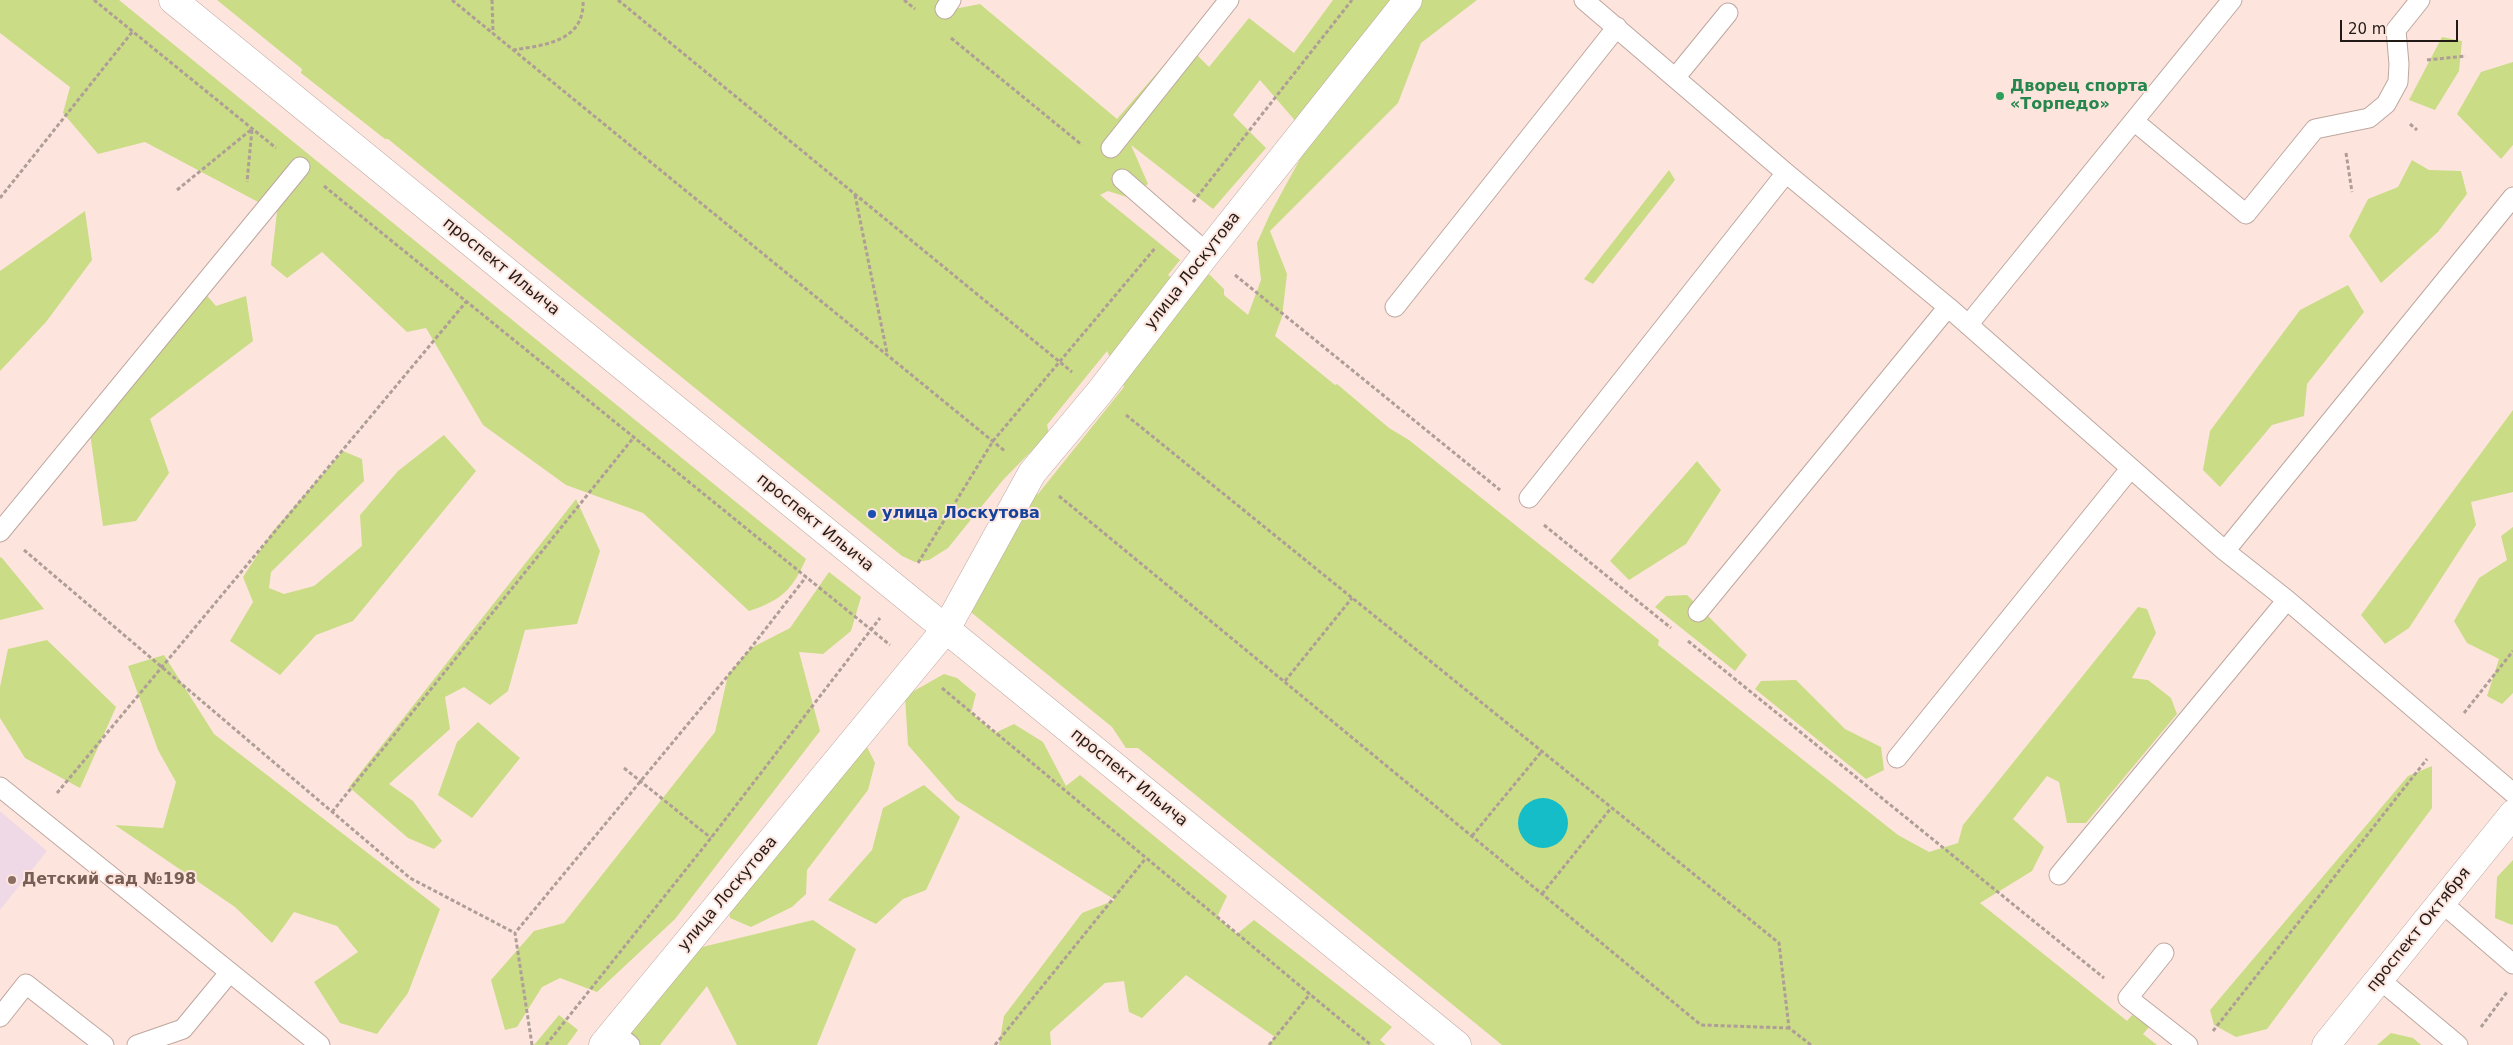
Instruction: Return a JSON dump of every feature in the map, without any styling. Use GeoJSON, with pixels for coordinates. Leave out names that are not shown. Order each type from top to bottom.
{"type":"FeatureCollection","features":[{"type":"Feature","properties":{"kind":"street","name":"проспект Ильича"},"geometry":{"type":"LineString","coordinates":[[174,0],[1456,1045]]}},
{"type":"Feature","properties":{"kind":"street","name":"улица Лоскутова"},"geometry":{"type":"LineString","coordinates":[[615,1041],[946,629],[1032,473],[1099,394],[1207,252],[1408,0]]}},
{"type":"Feature","properties":{"kind":"street","name":"проспект Октября"},"geometry":{"type":"LineString","coordinates":[[2326,1045],[2513,814]]}},
{"type":"Feature","properties":{"kind":"lane"},"geometry":{"type":"LineString","coordinates":[[1110,148],[1230,0]]}},
{"type":"Feature","properties":{"kind":"lane"},"geometry":{"type":"LineString","coordinates":[[1584,0],[1786,173],[1948,307],[2225,551],[2287,600],[2513,793]]}},
{"type":"Feature","properties":{"kind":"lane"},"geometry":{"type":"LineString","coordinates":[[1968,325],[2232,0]]}},
{"type":"Feature","properties":{"kind":"lane"},"geometry":{"type":"LineString","coordinates":[[2134,121],[2246,214],[2315,129],[2369,118],[2386,104],[2398,82],[2400,64],[2396,30],[2420,0]]}},
{"type":"Feature","properties":{"kind":"lane"},"geometry":{"type":"LineString","coordinates":[[1675,78],[1728,13]]}},
{"type":"Feature","properties":{"kind":"lane"},"geometry":{"type":"LineString","coordinates":[[1395,307],[1617,28]]}},
{"type":"Feature","properties":{"kind":"lane"},"geometry":{"type":"LineString","coordinates":[[0,531],[300,167]]}},
{"type":"Feature","properties":{"kind":"lane"},"geometry":{"type":"LineString","coordinates":[[1529,498],[1786,173]]}},
{"type":"Feature","properties":{"kind":"lane"},"geometry":{"type":"LineString","coordinates":[[1122,179],[1207,252]]}},
{"type":"Feature","properties":{"kind":"lane"},"geometry":{"type":"LineString","coordinates":[[2225,551],[2513,197]]}},
{"type":"Feature","properties":{"kind":"lane"},"geometry":{"type":"LineString","coordinates":[[1698,612],[1948,307]]}},
{"type":"Feature","properties":{"kind":"lane"},"geometry":{"type":"LineString","coordinates":[[1898,758],[2130,469]]}},
{"type":"Feature","properties":{"kind":"lane"},"geometry":{"type":"LineString","coordinates":[[2059,875],[2287,600]]}},
{"type":"Feature","properties":{"kind":"lane"},"geometry":{"type":"LineString","coordinates":[[0,787],[320,1045]]}},
{"type":"Feature","properties":{"kind":"lane"},"geometry":{"type":"LineString","coordinates":[[2441,902],[2513,964]]}},
{"type":"Feature","properties":{"kind":"lane"},"geometry":{"type":"LineString","coordinates":[[2164,953],[2128,998],[2187,1044]]}},
{"type":"Feature","properties":{"kind":"lane"},"geometry":{"type":"LineString","coordinates":[[137,1045],[183,1029],[230,972]]}},
{"type":"Feature","properties":{"kind":"lane"},"geometry":{"type":"LineString","coordinates":[[2379,979],[2458,1045]]}},
{"type":"Feature","properties":{"kind":"lane"},"geometry":{"type":"LineString","coordinates":[[0,1017],[26,984],[104,1045]]}},
{"type":"Feature","properties":{"kind":"path"},"geometry":{"type":"LineString","coordinates":[[94,0],[896,650]]}},
{"type":"Feature","properties":{"kind":"path"},"geometry":{"type":"LineString","coordinates":[[452,0],[887,354],[1701,1025],[1789,1028],[1811,1045]]}},
{"type":"Feature","properties":{"kind":"path"},"geometry":{"type":"LineString","coordinates":[[492,0],[493,33]]}},
{"type":"Feature","properties":{"kind":"path"},"geometry":{"type":"LineString","coordinates":[[512,50],[553,44],[574,31],[584,6],[583,0]]}},
{"type":"Feature","properties":{"kind":"path"},"geometry":{"type":"LineString","coordinates":[[904,0],[919,12]]}},
{"type":"Feature","properties":{"kind":"path"},"geometry":{"type":"LineString","coordinates":[[914,569],[993,441],[1176,224],[1352,0]]}},
{"type":"Feature","properties":{"kind":"path"},"geometry":{"type":"LineString","coordinates":[[0,198],[133,32]]}},
{"type":"Feature","properties":{"kind":"path"},"geometry":{"type":"LineString","coordinates":[[950,37],[1122,179]]}},
{"type":"Feature","properties":{"kind":"path"},"geometry":{"type":"LineString","coordinates":[[2400,64],[2466,56]]}},
{"type":"Feature","properties":{"kind":"path"},"geometry":{"type":"LineString","coordinates":[[2342,125],[2352,192]]}},
{"type":"Feature","properties":{"kind":"path"},"geometry":{"type":"LineString","coordinates":[[177,190],[252,129]]}},
{"type":"Feature","properties":{"kind":"path"},"geometry":{"type":"LineString","coordinates":[[242,238],[252,129]]}},
{"type":"Feature","properties":{"kind":"path"},"geometry":{"type":"LineString","coordinates":[[855,194],[887,354]]}},
{"type":"Feature","properties":{"kind":"path"},"geometry":{"type":"LineString","coordinates":[[1207,252],[1501,490]]}},
{"type":"Feature","properties":{"kind":"path"},"geometry":{"type":"LineString","coordinates":[[37,817],[466,302]]}},
{"type":"Feature","properties":{"kind":"path"},"geometry":{"type":"LineString","coordinates":[[332,812],[634,438]]}},
{"type":"Feature","properties":{"kind":"path"},"geometry":{"type":"LineString","coordinates":[[1540,522],[1679,634]]}},
{"type":"Feature","properties":{"kind":"path"},"geometry":{"type":"LineString","coordinates":[[0,531],[163,666],[410,878],[515,933]]}},
{"type":"Feature","properties":{"kind":"path"},"geometry":{"type":"LineString","coordinates":[[532,1045],[515,933],[750,649],[806,577]]}},
{"type":"Feature","properties":{"kind":"path"},"geometry":{"type":"LineString","coordinates":[[1285,682],[1352,598]]}},
{"type":"Feature","properties":{"kind":"path"},"geometry":{"type":"LineString","coordinates":[[546,1045],[711,838],[882,615]]}},
{"type":"Feature","properties":{"kind":"path"},"geometry":{"type":"LineString","coordinates":[[1687,641],[2128,998]]}},
{"type":"Feature","properties":{"kind":"path"},"geometry":{"type":"LineString","coordinates":[[2187,1044],[2208,1038],[2513,651]]}},
{"type":"Feature","properties":{"kind":"path"},"geometry":{"type":"LineString","coordinates":[[935,683],[1371,1045]]}},
{"type":"Feature","properties":{"kind":"path"},"geometry":{"type":"LineString","coordinates":[[1528,740],[1779,943],[1789,1028]]}},
{"type":"Feature","properties":{"kind":"path"},"geometry":{"type":"LineString","coordinates":[[1472,836],[1542,752]]}},
{"type":"Feature","properties":{"kind":"path"},"geometry":{"type":"LineString","coordinates":[[624,768],[711,838]]}},
{"type":"Feature","properties":{"kind":"path"},"geometry":{"type":"LineString","coordinates":[[1542,894],[1611,808]]}},
{"type":"Feature","properties":{"kind":"path"},"geometry":{"type":"LineString","coordinates":[[995,1045],[1146,858]]}},
{"type":"Feature","properties":{"kind":"path"},"geometry":{"type":"LineString","coordinates":[[2478,1030],[2513,985]]}},
{"type":"Feature","properties":{"kind":"path"},"geometry":{"type":"LineString","coordinates":[[1269,1045],[1310,994]]}},
{"type":"Feature","properties":{"kind":"shaded area","name":"Детский сад №198"},"geometry":{"type":"Polygon","coordinates":[[[0,811],[47,851],[0,910],[0,811]]]}},
{"type":"Feature","properties":{"kind":"green space"},"geometry":{"type":"Polygon","coordinates":[[[0,0],[119,0],[806,559],[791,586],[770,603],[749,611],[643,513],[566,485],[483,425],[426,328],[407,332],[322,252],[287,278],[271,265],[277,212],[145,142],[98,154],[63,113],[70,87],[0,33],[0,0]]]}},
{"type":"Feature","properties":{"kind":"green space"},"geometry":{"type":"Polygon","coordinates":[[[217,0],[939,0],[949,10],[980,4],[1117,119],[1184,42],[1209,67],[1249,18],[1294,53],[1333,0],[1477,0],[1421,43],[1398,103],[1270,231],[1287,274],[1282,317],[1275,336],[1335,385],[1337,384],[1389,428],[1409,440],[1659,640],[1658,645],[1898,835],[1929,852],[1958,843],[1963,825],[2138,607],[2147,609],[2156,633],[2132,678],[2148,680],[2171,698],[2177,714],[2086,823],[2067,823],[2059,782],[2047,776],[2013,819],[2044,847],[2032,871],[1980,903],[2127,1021],[2132,1015],[2150,1026],[2143,1034],[2157,1045],[1502,1045],[1138,748],[1126,748],[1112,727],[972,613],[966,603],[1035,493],[1038,494],[1124,387],[1107,351],[1047,425],[1049,433],[1003,480],[948,548],[929,560],[915,562],[902,556],[388,139],[385,139],[301,73],[302,69],[217,0]],[[1260,80],[1233,115],[1266,148],[1213,209],[1131,145],[1148,184],[1130,198],[1108,191],[1100,195],[1180,260],[1168,275],[1172,278],[1210,275],[1224,289],[1224,295],[1248,315],[1261,280],[1257,243],[1270,214],[1311,139],[1260,80]]]}},
{"type":"Feature","properties":{"kind":"green space"},"geometry":{"type":"Polygon","coordinates":[[[2442,37],[2462,41],[2459,71],[2435,110],[2409,100],[2442,37]]]}},
{"type":"Feature","properties":{"kind":"green space"},"geometry":{"type":"Polygon","coordinates":[[[2513,62],[2513,145],[2501,159],[2457,114],[2481,72],[2513,62]]]}},
{"type":"Feature","properties":{"kind":"green space"},"geometry":{"type":"Polygon","coordinates":[[[2412,160],[2429,170],[2461,171],[2467,194],[2438,232],[2381,283],[2349,236],[2368,199],[2398,187],[2412,160]]]}},
{"type":"Feature","properties":{"kind":"green space"},"geometry":{"type":"Polygon","coordinates":[[[1669,170],[1675,180],[1593,284],[1584,279],[1669,170]]]}},
{"type":"Feature","properties":{"kind":"green space"},"geometry":{"type":"Polygon","coordinates":[[[85,211],[92,260],[46,322],[0,371],[0,271],[85,211]]]}},
{"type":"Feature","properties":{"kind":"green space"},"geometry":{"type":"Polygon","coordinates":[[[195,282],[216,306],[246,296],[253,341],[150,419],[169,473],[136,521],[103,526],[87,412],[195,282]]]}},
{"type":"Feature","properties":{"kind":"green space"},"geometry":{"type":"Polygon","coordinates":[[[2348,285],[2364,312],[2307,384],[2304,416],[2272,425],[2220,487],[2203,470],[2210,431],[2300,310],[2348,285]]]}},
{"type":"Feature","properties":{"kind":"green space"},"geometry":{"type":"Polygon","coordinates":[[[2513,410],[2513,492],[2471,502],[2476,525],[2409,628],[2385,644],[2361,615],[2513,410]]]}},
{"type":"Feature","properties":{"kind":"green space"},"geometry":{"type":"Polygon","coordinates":[[[444,435],[476,471],[353,621],[316,635],[280,675],[230,641],[253,602],[243,577],[273,531],[343,451],[362,459],[364,481],[271,572],[269,588],[284,594],[314,586],[362,546],[360,515],[398,471],[444,435]]]}},
{"type":"Feature","properties":{"kind":"green space"},"geometry":{"type":"Polygon","coordinates":[[[1697,461],[1721,490],[1686,544],[1629,580],[1610,561],[1697,461]]]}},
{"type":"Feature","properties":{"kind":"green space"},"geometry":{"type":"Polygon","coordinates":[[[576,499],[600,551],[577,624],[525,630],[508,691],[490,705],[464,687],[445,697],[450,729],[389,784],[413,801],[442,841],[434,849],[408,838],[349,787],[576,499]]]}},
{"type":"Feature","properties":{"kind":"green space"},"geometry":{"type":"Polygon","coordinates":[[[2513,527],[2513,693],[2502,704],[2487,696],[2499,659],[2467,643],[2454,621],[2479,578],[2507,560],[2501,536],[2513,527]]]}},
{"type":"Feature","properties":{"kind":"green space"},"geometry":{"type":"Polygon","coordinates":[[[0,557],[2,558],[44,609],[0,620],[0,557]]]}},
{"type":"Feature","properties":{"kind":"green space"},"geometry":{"type":"Polygon","coordinates":[[[829,572],[861,597],[851,631],[823,654],[799,652],[820,731],[675,919],[597,992],[560,978],[542,987],[517,1027],[505,1030],[491,980],[534,931],[564,923],[715,732],[728,675],[751,648],[790,628],[829,572]]]}},
{"type":"Feature","properties":{"kind":"green space"},"geometry":{"type":"Polygon","coordinates":[[[1687,595],[1747,655],[1735,671],[1655,607],[1666,596],[1687,595]]]}},
{"type":"Feature","properties":{"kind":"green space"},"geometry":{"type":"Polygon","coordinates":[[[47,640],[116,707],[80,788],[25,758],[0,718],[0,687],[8,649],[47,640]]]}},
{"type":"Feature","properties":{"kind":"green space"},"geometry":{"type":"Polygon","coordinates":[[[164,655],[214,734],[440,909],[408,993],[377,1034],[340,1023],[314,982],[358,952],[337,926],[294,912],[272,943],[235,907],[115,825],[163,828],[176,782],[158,750],[128,666],[164,655]]]}},
{"type":"Feature","properties":{"kind":"green space"},"geometry":{"type":"Polygon","coordinates":[[[944,674],[957,678],[976,694],[971,713],[995,733],[1014,724],[1043,742],[1066,786],[1080,775],[1227,896],[1217,917],[1237,934],[1254,920],[1392,1027],[1380,1040],[1386,1045],[1268,1045],[1275,1037],[1186,975],[1142,1018],[1129,1012],[1124,981],[1105,983],[1050,1032],[1051,1045],[999,1045],[1004,1016],[1082,913],[1115,900],[956,800],[908,745],[905,696],[944,674]]]}},
{"type":"Feature","properties":{"kind":"green space"},"geometry":{"type":"Polygon","coordinates":[[[1796,680],[1845,729],[1881,747],[1884,770],[1866,779],[1755,689],[1761,681],[1796,680]]]}},
{"type":"Feature","properties":{"kind":"green space"},"geometry":{"type":"Polygon","coordinates":[[[478,722],[520,758],[472,818],[438,795],[457,742],[478,722]]]}},
{"type":"Feature","properties":{"kind":"green space"},"geometry":{"type":"Polygon","coordinates":[[[866,745],[875,763],[868,790],[807,870],[806,894],[792,907],[751,927],[730,918],[727,900],[866,745]]]}},
{"type":"Feature","properties":{"kind":"green space"},"geometry":{"type":"Polygon","coordinates":[[[2432,766],[2432,808],[2267,1029],[2236,1037],[2214,1025],[2210,1010],[2408,776],[2432,766]]]}},
{"type":"Feature","properties":{"kind":"green space"},"geometry":{"type":"Polygon","coordinates":[[[924,785],[960,817],[926,890],[903,899],[876,924],[828,900],[872,850],[883,808],[924,785]]]}},
{"type":"Feature","properties":{"kind":"green space"},"geometry":{"type":"Polygon","coordinates":[[[2513,860],[2512,925],[2495,918],[2497,877],[2513,860]]]}},
{"type":"Feature","properties":{"kind":"green space"},"geometry":{"type":"Polygon","coordinates":[[[813,920],[856,949],[817,1045],[737,1045],[707,986],[660,1045],[616,1045],[686,951],[813,920]]]}},
{"type":"Feature","properties":{"kind":"green space"},"geometry":{"type":"Polygon","coordinates":[[[559,1015],[578,1030],[567,1045],[534,1045],[559,1015]]]}},
{"type":"Feature","properties":{"kind":"green space"},"geometry":{"type":"Polygon","coordinates":[[[2391,1033],[2413,1038],[2421,1045],[2377,1045],[2391,1033]]]}},
{"type":"Feature","properties":{"kind":"water"},"geometry":{"type":"Polygon","coordinates":[[[1538,798],[1548,798],[1561,805],[1568,818],[1568,828],[1561,841],[1548,848],[1538,848],[1529,844],[1522,837],[1518,828],[1518,818],[1522,809],[1529,802],[1538,798]]]}},
{"type":"Feature","properties":{"kind":"place","name":"Дворец спорта «Торпедо»"},"geometry":{"type":"Point","coordinates":[2000,96]}},
{"type":"Feature","properties":{"kind":"place","name":"улица Лоскутова"},"geometry":{"type":"Point","coordinates":[872,514]}},
{"type":"Feature","properties":{"kind":"place","name":"Детский сад №198"},"geometry":{"type":"Point","coordinates":[12,880]}}]}
